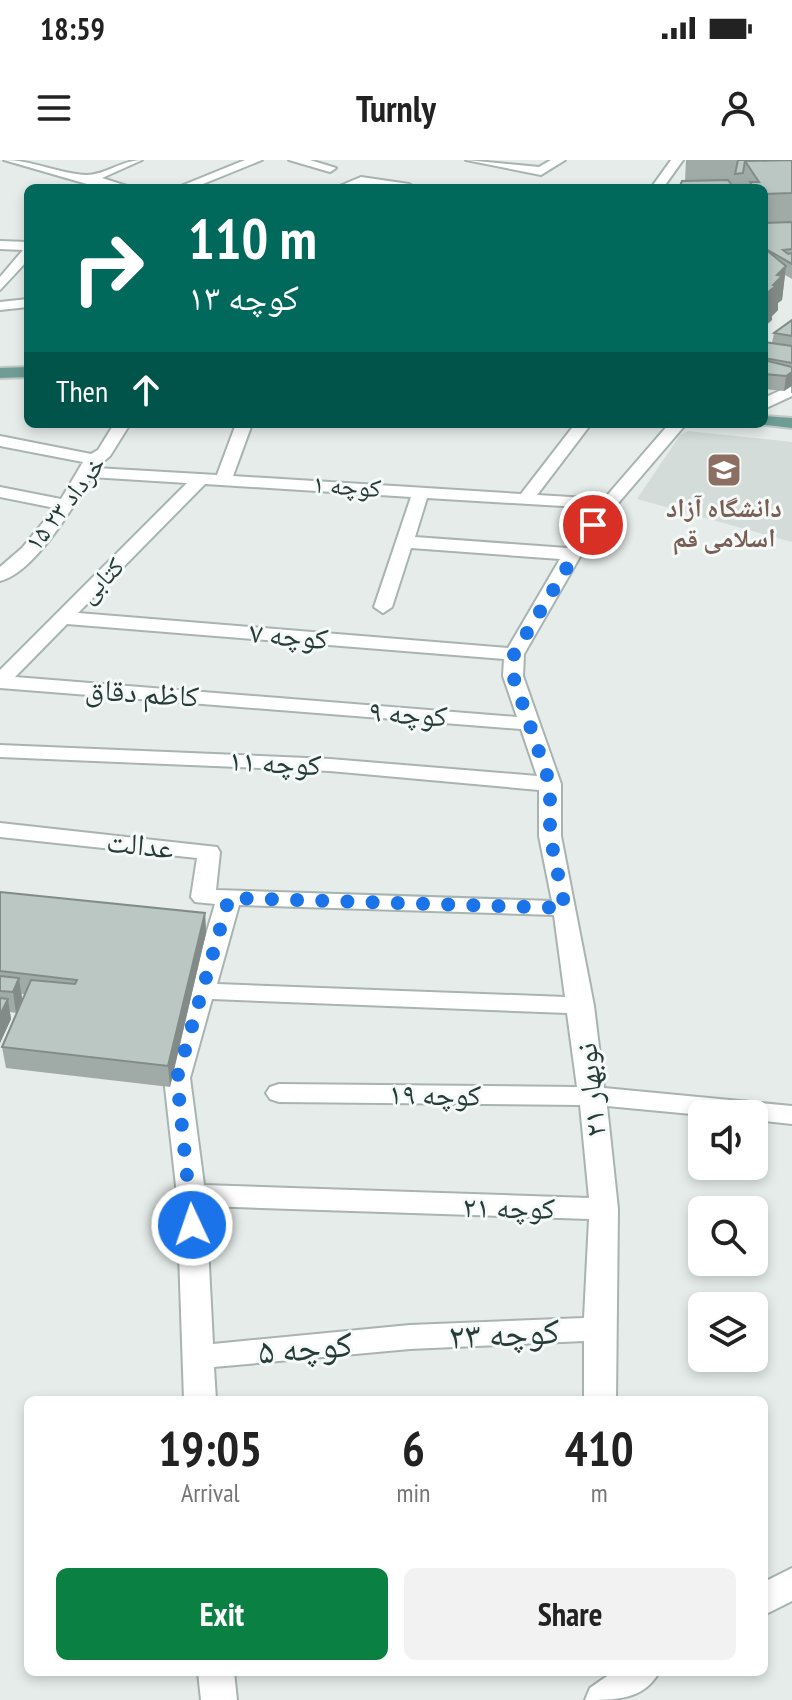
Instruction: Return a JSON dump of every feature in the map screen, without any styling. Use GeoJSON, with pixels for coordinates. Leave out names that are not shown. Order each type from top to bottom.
{"type":"FeatureCollection","features":[{"type":"Feature","properties":{"kind":"main road"},"geometry":{"type":"LineString","coordinates":[[0,361],[24,360]]}},
{"type":"Feature","properties":{"kind":"main road"},"geometry":{"type":"LineString","coordinates":[[0,373],[24,372]]}},
{"type":"Feature","properties":{"kind":"main road"},"geometry":{"type":"LineString","coordinates":[[768,406],[792,409]]}},
{"type":"Feature","properties":{"kind":"main road"},"geometry":{"type":"LineString","coordinates":[[768,421],[792,423]]}},
{"type":"Feature","properties":{"kind":"street"},"geometry":{"type":"LineString","coordinates":[[10,160],[84,183],[136,160]]}},
{"type":"Feature","properties":{"kind":"street"},"geometry":{"type":"LineString","coordinates":[[193,184],[256,160]]}},
{"type":"Feature","properties":{"kind":"street"},"geometry":{"type":"LineString","coordinates":[[295,160],[330,168]]}},
{"type":"Feature","properties":{"kind":"street"},"geometry":{"type":"LineString","coordinates":[[472,160],[541,171],[559,160]]}},
{"type":"Feature","properties":{"kind":"street"},"geometry":{"type":"LineString","coordinates":[[660,184],[677,160]]}},
{"type":"Feature","properties":{"kind":"street"},"geometry":{"type":"LineString","coordinates":[[352,184],[361,181],[382,184]]}},
{"type":"Feature","properties":{"kind":"street"},"geometry":{"type":"LineString","coordinates":[[0,245],[24,246]]}},
{"type":"Feature","properties":{"kind":"street"},"geometry":{"type":"LineString","coordinates":[[0,286],[24,257]]}},
{"type":"Feature","properties":{"kind":"street"},"geometry":{"type":"LineString","coordinates":[[0,306],[24,303]]}},
{"type":"Feature","properties":{"kind":"street"},"geometry":{"type":"LineString","coordinates":[[768,403],[792,390]]}},
{"type":"Feature","properties":{"kind":"street","name":"۱۵ خرداد ۲۳"},"geometry":{"type":"LineString","coordinates":[[5,568],[49,529],[63,504],[90,466],[104,453],[120,428]]}},
{"type":"Feature","properties":{"kind":"street"},"geometry":{"type":"LineString","coordinates":[[223,480],[242,428]]}},
{"type":"Feature","properties":{"kind":"street"},"geometry":{"type":"LineString","coordinates":[[526,498],[580,428]]}},
{"type":"Feature","properties":{"kind":"street"},"geometry":{"type":"LineString","coordinates":[[514,654],[568,561],[608,504],[674,428]]}},
{"type":"Feature","properties":{"kind":"street","name":"کوچه ۱"},"geometry":{"type":"LineString","coordinates":[[0,441],[90,466],[202,478],[608,504]]}},
{"type":"Feature","properties":{"kind":"street","name":"کتابی"},"geometry":{"type":"LineString","coordinates":[[0,682],[202,478]]}},
{"type":"Feature","properties":{"kind":"street"},"geometry":{"type":"LineString","coordinates":[[383,607],[421,491]]}},
{"type":"Feature","properties":{"kind":"street"},"geometry":{"type":"LineString","coordinates":[[0,492],[63,504]]}},
{"type":"Feature","properties":{"kind":"street"},"geometry":{"type":"LineString","coordinates":[[403,548],[568,561]]}},
{"type":"Feature","properties":{"kind":"street","name":"کوچه ۷"},"geometry":{"type":"LineString","coordinates":[[64,618],[514,654]]}},
{"type":"Feature","properties":{"kind":"street","name":"نوبهار ۲۱"},"geometry":{"type":"LineString","coordinates":[[514,654],[513,676],[532,724],[550,784],[550,836],[581,1006],[592,1096],[604,1209],[600,1396]]}},
{"type":"Feature","properties":{"kind":"street","name":"کاظم دقاق"},"geometry":{"type":"LineString","coordinates":[[0,682],[284,704]]}},
{"type":"Feature","properties":{"kind":"street","name":"کوچه ۹"},"geometry":{"type":"LineString","coordinates":[[284,704],[532,724]]}},
{"type":"Feature","properties":{"kind":"street","name":"کوچه ۱۱"},"geometry":{"type":"LineString","coordinates":[[0,751],[330,765],[550,784]]}},
{"type":"Feature","properties":{"kind":"street","name":"عدالت"},"geometry":{"type":"LineString","coordinates":[[0,830],[209,852],[203,897],[229,898]]}},
{"type":"Feature","properties":{"kind":"street"},"geometry":{"type":"LineString","coordinates":[[200,1396],[191,1195],[177,1078],[229,898],[565,908]]}},
{"type":"Feature","properties":{"kind":"street"},"geometry":{"type":"LineString","coordinates":[[189,924],[221,927]]}},
{"type":"Feature","properties":{"kind":"street"},"geometry":{"type":"LineString","coordinates":[[203,991],[581,1006]]}},
{"type":"Feature","properties":{"kind":"street","name":"کوچه ۱۹"},"geometry":{"type":"LineString","coordinates":[[279,1093],[592,1096],[792,1115]]}},
{"type":"Feature","properties":{"kind":"street","name":"کوچه ۲۱"},"geometry":{"type":"LineString","coordinates":[[191,1195],[413,1206],[604,1209]]}},
{"type":"Feature","properties":{"kind":"street","name":"کوچه ۲۳"},"geometry":{"type":"LineString","coordinates":[[410,1337],[599,1329]]}},
{"type":"Feature","properties":{"kind":"street","name":"کوچه ۵"},"geometry":{"type":"LineString","coordinates":[[199,1357],[410,1337]]}},
{"type":"Feature","properties":{"kind":"street"},"geometry":{"type":"LineString","coordinates":[[768,1598],[792,1583]]}},
{"type":"Feature","properties":{"kind":"street"},"geometry":{"type":"LineString","coordinates":[[216,1676],[219,1700]]}},
{"type":"Feature","properties":{"kind":"shaded area","name":"دانشگاه آزاد اسلامی قم"},"geometry":{"type":"Polygon","coordinates":[[[688,431],[792,442],[792,542],[637,499],[680,435],[688,431]]]}},
{"type":"Feature","properties":{"kind":"building"},"geometry":{"type":"Polygon","coordinates":[[[738,160],[773,160],[745,161],[743,173],[735,174],[738,160]]]}},
{"type":"Feature","properties":{"kind":"building"},"geometry":{"type":"Polygon","coordinates":[[[792,160],[792,193],[768,194],[768,184],[751,184],[750,182],[759,182],[745,161],[792,160]]]}},
{"type":"Feature","properties":{"kind":"building"},"geometry":{"type":"Polygon","coordinates":[[[728,180],[731,184],[681,184],[682,181],[728,180]]]}},
{"type":"Feature","properties":{"kind":"building"},"geometry":{"type":"Polygon","coordinates":[[[792,222],[792,249],[783,250],[792,253],[792,264],[768,250],[768,223],[792,222]]]}},
{"type":"Feature","properties":{"kind":"building"},"geometry":{"type":"Polygon","coordinates":[[[768,251],[786,266],[777,275],[782,276],[773,285],[776,286],[768,292],[768,251]]]}},
{"type":"Feature","properties":{"kind":"building"},"geometry":{"type":"Polygon","coordinates":[[[792,320],[792,336],[774,333],[792,320]]]}},
{"type":"Feature","properties":{"kind":"building"},"geometry":{"type":"Polygon","coordinates":[[[768,343],[792,346],[792,363],[768,359],[768,343]]]}},
{"type":"Feature","properties":{"kind":"building"},"geometry":{"type":"Polygon","coordinates":[[[768,361],[792,367],[792,372],[786,376],[768,374],[768,361]]]}},
{"type":"Feature","properties":{"kind":"building"},"geometry":{"type":"Polygon","coordinates":[[[0,892],[205,913],[168,1066],[2,1047],[31,980],[75,984],[77,980],[0,971],[0,892]]]}},
{"type":"Feature","properties":{"kind":"building"},"geometry":{"type":"Polygon","coordinates":[[[0,976],[19,978],[13,992],[0,991],[0,976]]]}},
{"type":"Feature","properties":{"kind":"building"},"geometry":{"type":"Polygon","coordinates":[[[0,998],[8,999],[0,1015],[0,998]]]}},
{"type":"Feature","properties":{"kind":"place","name":"دانشگاه آزاد اسلامی قم"},"geometry":{"type":"Point","coordinates":[724,470]}},
{"type":"Feature","properties":{"kind":"route"},"geometry":{"type":"LineString","coordinates":[[192,1225],[189,1177],[176,1095],[177,1078],[229,898],[565,908],[550,836],[547,803],[550,784],[532,724],[513,676],[514,654],[572,554],[593,525]]}}]}
